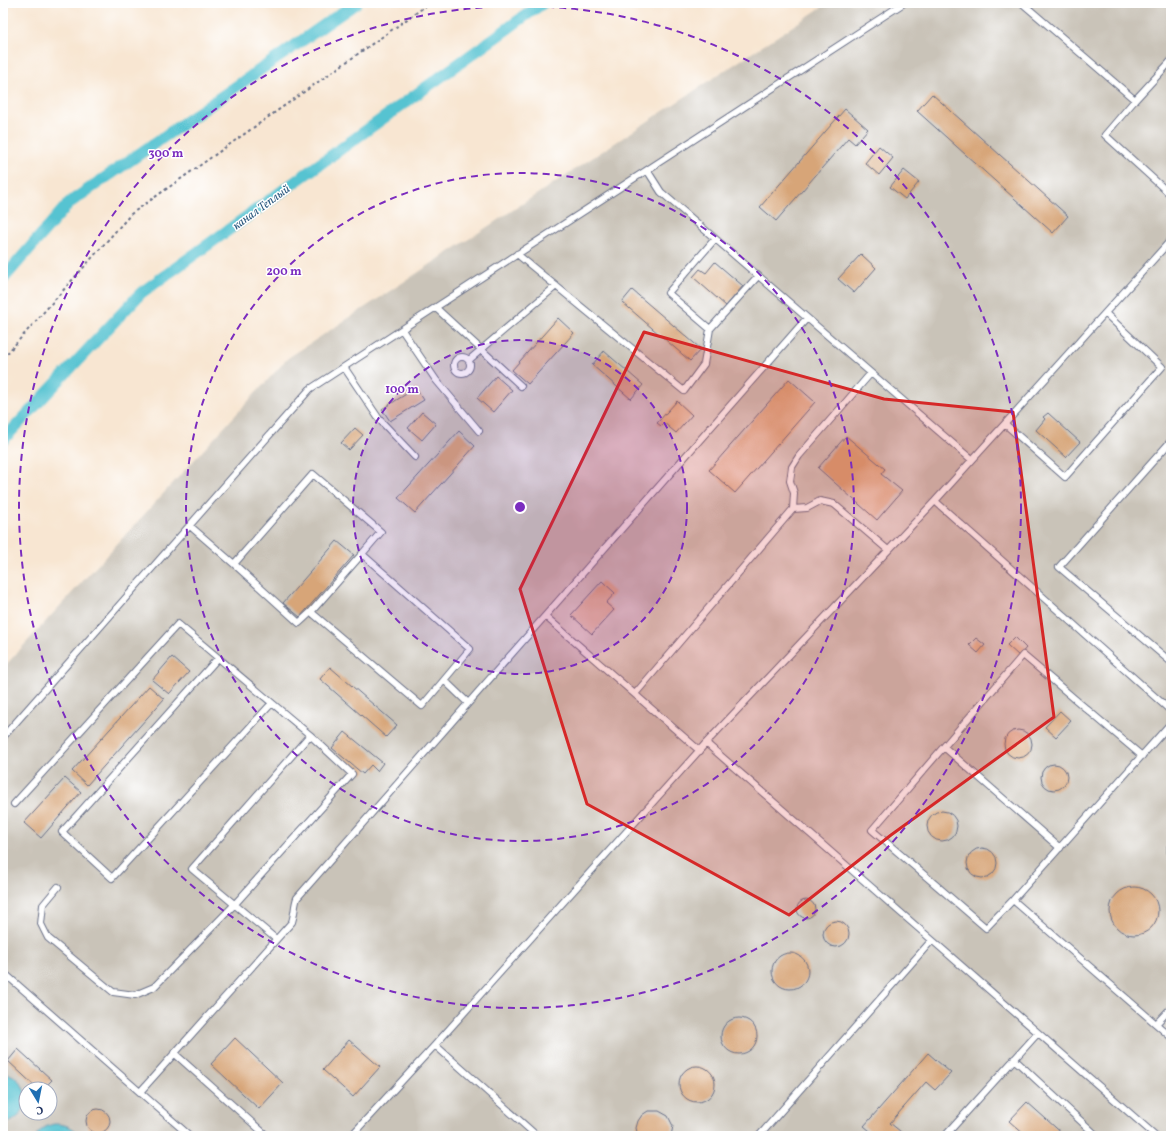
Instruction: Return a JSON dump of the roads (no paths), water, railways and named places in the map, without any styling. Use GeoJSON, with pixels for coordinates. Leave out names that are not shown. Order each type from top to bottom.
{"type":"FeatureCollection","features":[{"type":"Feature","properties":{"kind":"lane"},"geometry":{"type":"LineString","coordinates":[[3,737],[310,389],[904,3]]}},
{"type":"Feature","properties":{"kind":"lane"},"geometry":{"type":"LineString","coordinates":[[1022,3],[1135,100]]}},
{"type":"Feature","properties":{"kind":"lane"},"geometry":{"type":"LineString","coordinates":[[1171,61],[1105,134],[1171,195]]}},
{"type":"Feature","properties":{"kind":"lane"},"geometry":{"type":"LineString","coordinates":[[647,170],[661,192],[972,460]]}},
{"type":"Feature","properties":{"kind":"lane"},"geometry":{"type":"LineString","coordinates":[[710,329],[668,293],[715,239]]}},
{"type":"Feature","properties":{"kind":"lane"},"geometry":{"type":"LineString","coordinates":[[351,1136],[706,743],[935,501],[1171,240]]}},
{"type":"Feature","properties":{"kind":"lane"},"geometry":{"type":"LineString","coordinates":[[517,254],[684,391],[704,364],[710,329],[758,276]]}},
{"type":"Feature","properties":{"kind":"lane"},"geometry":{"type":"LineString","coordinates":[[468,360],[556,286]]}},
{"type":"Feature","properties":{"kind":"lane"},"geometry":{"type":"LineString","coordinates":[[436,308],[521,386]]}},
{"type":"Feature","properties":{"kind":"lane"},"geometry":{"type":"LineString","coordinates":[[1005,424],[1066,477],[1162,368],[1105,313]]}},
{"type":"Feature","properties":{"kind":"lane"},"geometry":{"type":"LineString","coordinates":[[140,1092],[292,922],[295,913],[294,905],[297,898],[807,318]]}},
{"type":"Feature","properties":{"kind":"lane"},"geometry":{"type":"LineString","coordinates":[[402,330],[436,380],[479,431]]}},
{"type":"Feature","properties":{"kind":"lane"},"geometry":{"type":"LineString","coordinates":[[344,367],[379,419],[415,457]]}},
{"type":"Feature","properties":{"kind":"lane"},"geometry":{"type":"LineString","coordinates":[[635,694],[793,509],[794,493],[790,481],[792,467],[799,456],[871,373]]}},
{"type":"Feature","properties":{"kind":"lane"},"geometry":{"type":"LineString","coordinates":[[1171,442],[1059,568],[1171,662]]}},
{"type":"Feature","properties":{"kind":"lane"},"geometry":{"type":"LineString","coordinates":[[190,526],[300,623],[381,532],[313,474],[234,564]]}},
{"type":"Feature","properties":{"kind":"lane"},"geometry":{"type":"LineString","coordinates":[[793,509],[807,508],[820,501],[834,504],[888,550]]}},
{"type":"Feature","properties":{"kind":"lane"},"geometry":{"type":"LineString","coordinates":[[935,501],[1171,711]]}},
{"type":"Feature","properties":{"kind":"lane"},"geometry":{"type":"LineString","coordinates":[[311,612],[422,706],[470,649],[362,554]]}},
{"type":"Feature","properties":{"kind":"lane"},"geometry":{"type":"LineString","coordinates":[[545,616],[700,751]]}},
{"type":"Feature","properties":{"kind":"lane"},"geometry":{"type":"LineString","coordinates":[[14,804],[178,624],[310,735],[352,774],[234,905],[154,987],[135,995],[112,992],[48,938],[41,924],[43,905],[58,887]]}},
{"type":"Feature","properties":{"kind":"lane"},"geometry":{"type":"LineString","coordinates":[[1142,756],[1023,655],[872,830],[986,928],[1060,848],[1142,756],[1171,723]]}},
{"type":"Feature","properties":{"kind":"lane"},"geometry":{"type":"LineString","coordinates":[[218,658],[62,832],[112,878],[272,703]]}},
{"type":"Feature","properties":{"kind":"lane"},"geometry":{"type":"LineString","coordinates":[[444,680],[468,703]]}},
{"type":"Feature","properties":{"kind":"lane"},"geometry":{"type":"LineString","coordinates":[[276,939],[192,869],[310,735]]}},
{"type":"Feature","properties":{"kind":"lane"},"geometry":{"type":"LineString","coordinates":[[706,743],[1156,1136]]}},
{"type":"Feature","properties":{"kind":"lane"},"geometry":{"type":"LineString","coordinates":[[944,747],[1060,848]]}},
{"type":"Feature","properties":{"kind":"lane"},"geometry":{"type":"LineString","coordinates":[[1013,900],[1171,1037]]}},
{"type":"Feature","properties":{"kind":"lane"},"geometry":{"type":"LineString","coordinates":[[759,1136],[932,940]]}},
{"type":"Feature","properties":{"kind":"lane"},"geometry":{"type":"LineString","coordinates":[[3,972],[190,1136]]}},
{"type":"Feature","properties":{"kind":"lane"},"geometry":{"type":"LineString","coordinates":[[1156,1024],[1171,1008]]}},
{"type":"Feature","properties":{"kind":"lane"},"geometry":{"type":"LineString","coordinates":[[945,1136],[1038,1033]]}},
{"type":"Feature","properties":{"kind":"lane"},"geometry":{"type":"LineString","coordinates":[[435,1044],[537,1136]]}},
{"type":"Feature","properties":{"kind":"lane"},"geometry":{"type":"LineString","coordinates":[[174,1053],[267,1136]]}},
{"type":"Feature","properties":{"kind":"lane"},"geometry":{"type":"LineString","coordinates":[[1014,1059],[1097,1136]]}},
{"type":"Feature","properties":{"kind":"water"},"geometry":{"type":"Polygon","coordinates":[[[3,1072],[13,1076],[19,1081],[18,1117],[13,1121],[3,1124],[3,1072]]]}},
{"type":"Feature","properties":{"kind":"water"},"geometry":{"type":"Polygon","coordinates":[[[54,1124],[69,1127],[75,1130],[80,1136],[36,1136],[44,1128],[54,1124]]]}},
{"type":"Feature","properties":{"kind":"waterway","name":"канал Теплый"},"geometry":{"type":"LineString","coordinates":[[3,279],[69,203],[356,3]]}},
{"type":"Feature","properties":{"kind":"waterway","name":"канал Теплый"},"geometry":{"type":"LineString","coordinates":[[3,440],[141,293],[543,3]]}}]}
